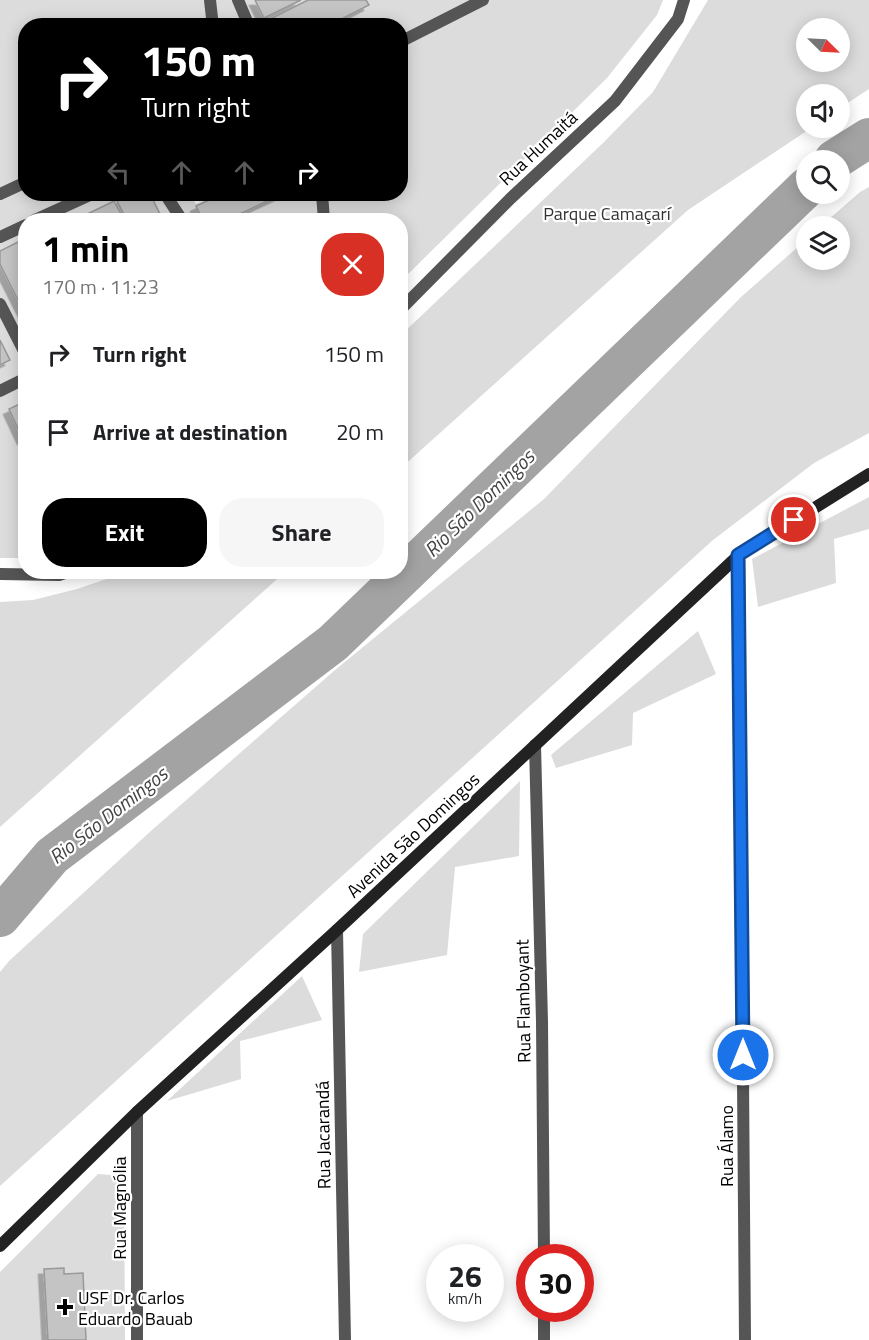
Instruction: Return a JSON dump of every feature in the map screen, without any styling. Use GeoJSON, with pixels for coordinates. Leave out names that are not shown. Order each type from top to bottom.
{"type":"FeatureCollection","features":[{"type":"Feature","properties":{"kind":"street"},"geometry":{"type":"LineString","coordinates":[[210,0],[212,18]]}},
{"type":"Feature","properties":{"kind":"street"},"geometry":{"type":"LineString","coordinates":[[237,0],[245,18]]}},
{"type":"Feature","properties":{"kind":"street"},"geometry":{"type":"LineString","coordinates":[[408,38],[483,0]]}},
{"type":"Feature","properties":{"kind":"street","name":"Rua Humaitá"},"geometry":{"type":"LineString","coordinates":[[408,302],[511,198],[615,102],[678,19],[684,0]]}},
{"type":"Feature","properties":{"kind":"street"},"geometry":{"type":"LineString","coordinates":[[0,194],[18,186]]}},
{"type":"Feature","properties":{"kind":"street"},"geometry":{"type":"LineString","coordinates":[[50,213],[77,201]]}},
{"type":"Feature","properties":{"kind":"street"},"geometry":{"type":"LineString","coordinates":[[0,237],[18,229]]}},
{"type":"Feature","properties":{"kind":"street"},"geometry":{"type":"LineString","coordinates":[[0,304],[18,339]]}},
{"type":"Feature","properties":{"kind":"street"},"geometry":{"type":"LineString","coordinates":[[0,391],[18,382]]}},
{"type":"Feature","properties":{"kind":"street","name":"Avenida São Domingos"},"geometry":{"type":"LineString","coordinates":[[0,1246],[137,1112],[338,930],[738,555],[869,474]]}},
{"type":"Feature","properties":{"kind":"street","name":"Rua Álamo"},"geometry":{"type":"LineString","coordinates":[[738,555],[745,1340]]}},
{"type":"Feature","properties":{"kind":"street"},"geometry":{"type":"LineString","coordinates":[[0,574],[18,574]]}},
{"type":"Feature","properties":{"kind":"street","name":"Rua Flamboyant"},"geometry":{"type":"LineString","coordinates":[[534,745],[542,1022],[544,1244]]}},
{"type":"Feature","properties":{"kind":"street","name":"Rua Jacarandá"},"geometry":{"type":"LineString","coordinates":[[338,930],[345,1340]]}},
{"type":"Feature","properties":{"kind":"street","name":"Rua Magnólia"},"geometry":{"type":"LineString","coordinates":[[137,1112],[137,1340]]}},
{"type":"Feature","properties":{"kind":"street"},"geometry":{"type":"LineString","coordinates":[[544,1322],[544,1340]]}},
{"type":"Feature","properties":{"kind":"green space"},"geometry":{"type":"Polygon","coordinates":[[[0,0],[255,0],[264,18],[18,18],[18,201],[114,201],[89,213],[18,213],[18,242],[0,251],[0,0]]]}},
{"type":"Feature","properties":{"kind":"green space"},"geometry":{"type":"Polygon","coordinates":[[[301,0],[308,0],[272,18],[264,18],[301,0]]]}},
{"type":"Feature","properties":{"kind":"green space"},"geometry":{"type":"Polygon","coordinates":[[[366,0],[663,0],[657,15],[607,78],[408,274],[408,213],[242,213],[267,201],[408,201],[408,18],[342,18],[369,5],[366,0]]]}},
{"type":"Feature","properties":{"kind":"green space","name":"Parque Camaçarí"},"geometry":{"type":"Polygon","coordinates":[[[708,0],[869,0],[869,89],[850,101],[850,84],[796,84],[796,138],[688,210],[408,462],[408,328],[603,143],[653,92],[708,0]]]}},
{"type":"Feature","properties":{"kind":"green space"},"geometry":{"type":"Polygon","coordinates":[[[869,187],[869,433],[814,463],[713,540],[0,1186],[0,972],[9,961],[152,830],[335,670],[544,499],[741,297],[796,249],[796,270],[850,270],[850,216],[832,216],[846,204],[850,204],[850,201],[869,187]]]}},
{"type":"Feature","properties":{"kind":"green space"},"geometry":{"type":"Polygon","coordinates":[[[114,201],[117,201],[123,213],[120,213],[114,201]]]}},
{"type":"Feature","properties":{"kind":"green space"},"geometry":{"type":"Polygon","coordinates":[[[154,201],[194,201],[196,204],[207,201],[197,206],[200,213],[160,213],[154,201]]]}},
{"type":"Feature","properties":{"kind":"green space"},"geometry":{"type":"Polygon","coordinates":[[[0,264],[18,301],[18,404],[9,409],[18,428],[18,558],[0,558],[0,365],[10,360],[0,340],[0,264]]]}},
{"type":"Feature","properties":{"kind":"green space"},"geometry":{"type":"Polygon","coordinates":[[[869,497],[869,529],[834,539],[836,583],[758,607],[752,559],[869,497]]]}},
{"type":"Feature","properties":{"kind":"green space"},"geometry":{"type":"Polygon","coordinates":[[[106,579],[277,579],[0,827],[0,602],[33,600],[106,579]]]}},
{"type":"Feature","properties":{"kind":"green space"},"geometry":{"type":"Polygon","coordinates":[[[698,631],[716,674],[633,713],[632,745],[556,768],[551,755],[698,631]]]}},
{"type":"Feature","properties":{"kind":"green space"},"geometry":{"type":"Polygon","coordinates":[[[520,781],[519,856],[455,867],[447,955],[359,972],[363,934],[520,781]]]}},
{"type":"Feature","properties":{"kind":"green space"},"geometry":{"type":"Polygon","coordinates":[[[302,976],[322,1020],[240,1041],[241,1079],[167,1101],[302,976]]]}},
{"type":"Feature","properties":{"kind":"green space"},"geometry":{"type":"Polygon","coordinates":[[[98,1174],[124,1176],[125,1340],[0,1340],[0,1272],[98,1174]]]}},
{"type":"Feature","properties":{"kind":"building"},"geometry":{"type":"Polygon","coordinates":[[[255,0],[301,0],[264,18],[255,0]]]}},
{"type":"Feature","properties":{"kind":"building"},"geometry":{"type":"Polygon","coordinates":[[[308,0],[366,0],[369,5],[344,18],[272,18],[308,0]]]}},
{"type":"Feature","properties":{"kind":"building"},"geometry":{"type":"Polygon","coordinates":[[[114,201],[120,213],[89,213],[114,201]]]}},
{"type":"Feature","properties":{"kind":"building"},"geometry":{"type":"Polygon","coordinates":[[[117,201],[154,201],[160,213],[123,213],[117,201]]]}},
{"type":"Feature","properties":{"kind":"building"},"geometry":{"type":"Polygon","coordinates":[[[207,201],[267,201],[242,213],[200,213],[196,206],[207,201]]]}},
{"type":"Feature","properties":{"kind":"building"},"geometry":{"type":"Polygon","coordinates":[[[18,242],[18,300],[0,264],[0,251],[18,242]]]}},
{"type":"Feature","properties":{"kind":"building"},"geometry":{"type":"Polygon","coordinates":[[[0,340],[10,360],[0,365],[0,340]]]}},
{"type":"Feature","properties":{"kind":"building"},"geometry":{"type":"Polygon","coordinates":[[[18,405],[18,428],[9,409],[18,405]]]}},
{"type":"Feature","properties":{"kind":"building","name":"USF Dr. Carlos Eduardo Bauab"},"geometry":{"type":"Polygon","coordinates":[[[64,1268],[64,1274],[83,1273],[86,1340],[48,1340],[44,1269],[64,1268]]]}},
{"type":"Feature","properties":{"kind":"waterway","name":"Rio São Domingos"},"geometry":{"type":"LineString","coordinates":[[850,150],[869,138]]}},
{"type":"Feature","properties":{"kind":"waterway","name":"Rio São Domingos"},"geometry":{"type":"LineString","coordinates":[[408,571],[796,198]]}},
{"type":"Feature","properties":{"kind":"waterway","name":"Rio São Domingos"},"geometry":{"type":"LineString","coordinates":[[0,917],[52,856],[333,643],[400,579]]}},
{"type":"Feature","properties":{"kind":"place","name":"USF Dr. Carlos Eduardo Bauab"},"geometry":{"type":"Point","coordinates":[65,1307]}},
{"type":"Feature","properties":{"kind":"route"},"geometry":{"type":"LineString","coordinates":[[743,1055],[738,555],[794,520]]}}]}
